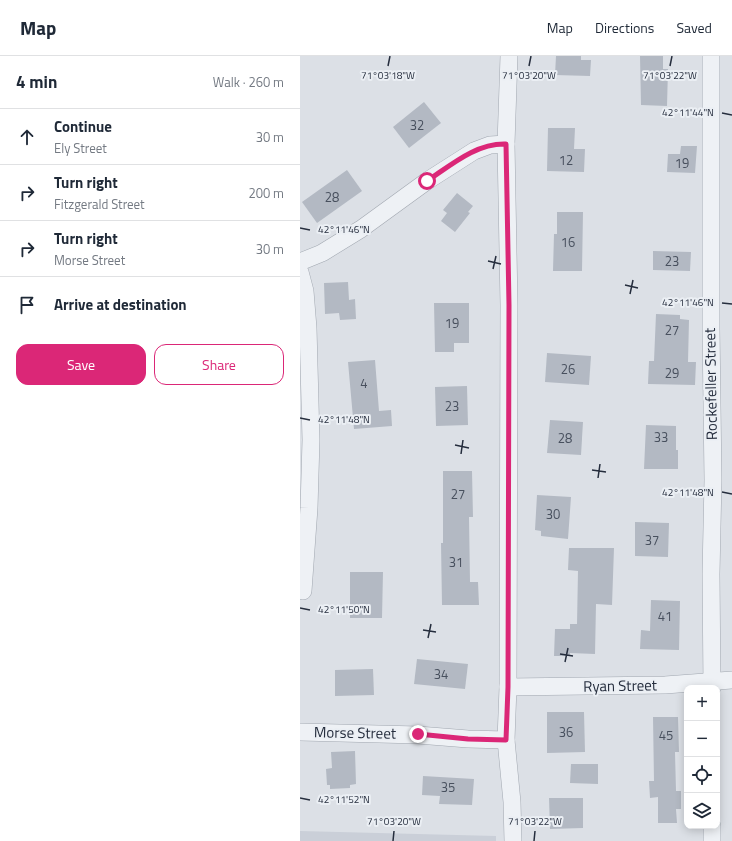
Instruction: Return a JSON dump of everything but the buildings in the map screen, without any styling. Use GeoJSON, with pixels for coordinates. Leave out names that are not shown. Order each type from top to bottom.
{"type":"FeatureCollection","features":[{"type":"Feature","properties":{"kind":"street"},"geometry":{"type":"LineString","coordinates":[[509,56],[506,144],[509,305],[508,687],[506,740],[512,802],[513,841]]}},
{"type":"Feature","properties":{"kind":"street","name":"Rockefeller Street"},"geometry":{"type":"LineString","coordinates":[[711,56],[711,329],[713,480],[711,574],[712,685]]}},
{"type":"Feature","properties":{"kind":"street"},"geometry":{"type":"LineString","coordinates":[[300,262],[326,251],[361,229],[427,181],[474,151],[490,145],[506,144]]}},
{"type":"Feature","properties":{"kind":"street"},"geometry":{"type":"LineString","coordinates":[[300,272],[305,291],[308,328],[311,440],[309,508],[303,591]]}},
{"type":"Feature","properties":{"kind":"street","name":"Ryan Street"},"geometry":{"type":"LineString","coordinates":[[712,685],[732,680]]}},
{"type":"Feature","properties":{"kind":"street","name":"Ryan Street"},"geometry":{"type":"LineString","coordinates":[[508,687],[684,685]]}},
{"type":"Feature","properties":{"kind":"street","name":"Morse Street"},"geometry":{"type":"LineString","coordinates":[[300,732],[418,734],[468,739],[506,740]]}},
{"type":"Feature","properties":{"kind":"street"},"geometry":{"type":"LineString","coordinates":[[712,829],[712,841]]}},
{"type":"Feature","properties":{"kind":"shaded area"},"geometry":{"type":"Polygon","coordinates":[[[300,831],[496,836],[496,841],[300,841],[300,831]]]}},
{"type":"Feature","properties":{"kind":"route"},"geometry":{"type":"LineString","coordinates":[[418,734],[468,739],[506,740],[508,687],[509,305],[506,144],[482,147],[427,181]]}}]}
